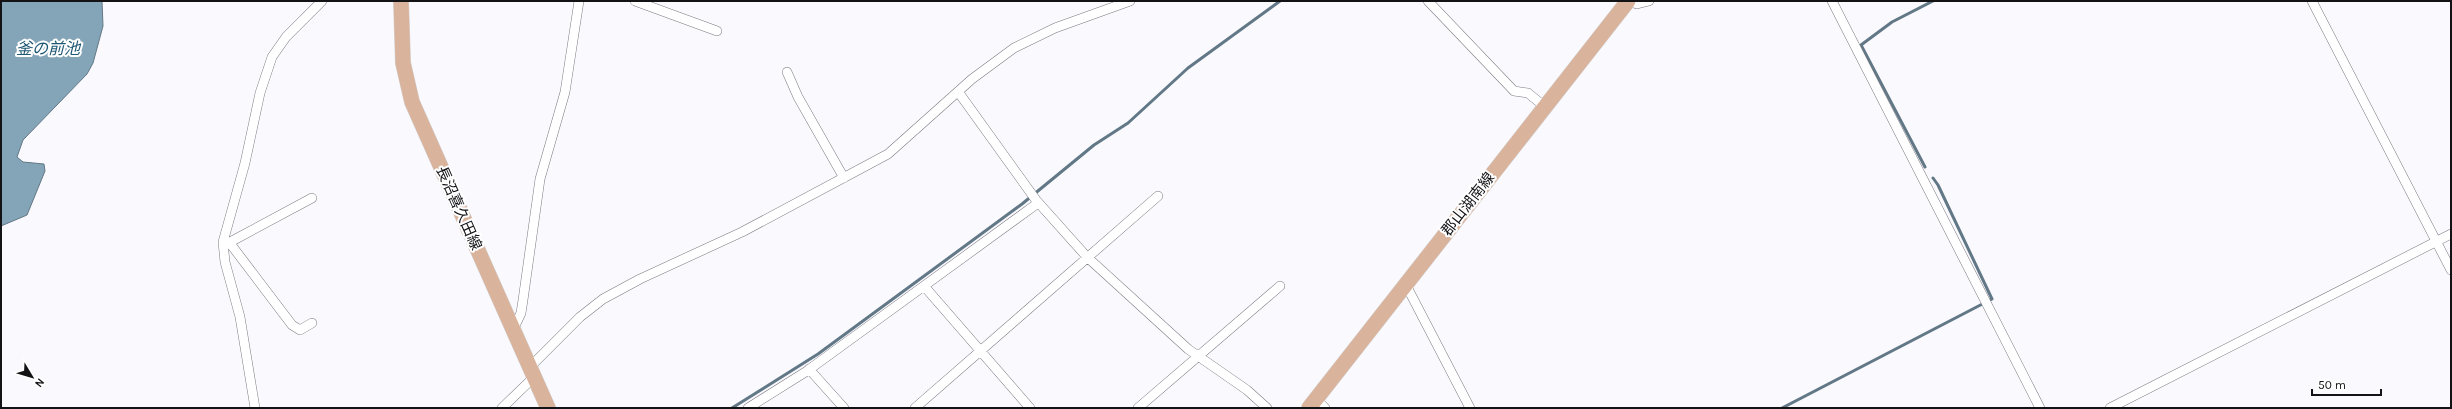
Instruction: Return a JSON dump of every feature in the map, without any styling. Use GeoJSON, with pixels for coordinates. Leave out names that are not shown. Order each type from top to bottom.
{"type":"FeatureCollection","features":[{"type":"Feature","properties":{"kind":"main road","name":"長沼喜久田線"},"geometry":{"type":"LineString","coordinates":[[401,1],[403,62],[412,102],[531,373],[548,408]]}},
{"type":"Feature","properties":{"kind":"main road","name":"郡山湖南線"},"geometry":{"type":"LineString","coordinates":[[1317,405],[1406,285],[1628,1]]}},
{"type":"Feature","properties":{"kind":"street"},"geometry":{"type":"LineString","coordinates":[[255,408],[240,318],[225,262],[226,242],[260,93],[272,57],[286,37],[322,1]]}},
{"type":"Feature","properties":{"kind":"street"},"geometry":{"type":"LineString","coordinates":[[513,330],[521,313],[540,179],[551,146],[571,66],[579,1]]}},
{"type":"Feature","properties":{"kind":"street"},"geometry":{"type":"LineString","coordinates":[[635,1],[717,32]]}},
{"type":"Feature","properties":{"kind":"street"},"geometry":{"type":"LineString","coordinates":[[502,408],[580,318],[603,299],[670,265],[742,232],[844,178],[899,146],[992,63],[1021,44],[1055,28],[1130,1]]}},
{"type":"Feature","properties":{"kind":"street"},"geometry":{"type":"LineString","coordinates":[[1428,1],[1514,91],[1528,94],[1545,107]]}},
{"type":"Feature","properties":{"kind":"street"},"geometry":{"type":"LineString","coordinates":[[1628,1],[1637,4],[1649,1]]}},
{"type":"Feature","properties":{"kind":"street"},"geometry":{"type":"LineString","coordinates":[[1832,1],[2040,408]]}},
{"type":"Feature","properties":{"kind":"street"},"geometry":{"type":"LineString","coordinates":[[2312,1],[2451,270]]}},
{"type":"Feature","properties":{"kind":"street"},"geometry":{"type":"LineString","coordinates":[[788,72],[798,97],[844,178]]}},
{"type":"Feature","properties":{"kind":"street"},"geometry":{"type":"LineString","coordinates":[[959,93],[1038,203],[1087,257],[1197,357],[1246,390],[1266,408]]}},
{"type":"Feature","properties":{"kind":"street"},"geometry":{"type":"LineString","coordinates":[[915,408],[979,350],[1158,196]]}},
{"type":"Feature","properties":{"kind":"street"},"geometry":{"type":"LineString","coordinates":[[226,242],[312,198]]}},
{"type":"Feature","properties":{"kind":"street"},"geometry":{"type":"LineString","coordinates":[[748,408],[809,369],[1038,203]]}},
{"type":"Feature","properties":{"kind":"street"},"geometry":{"type":"LineString","coordinates":[[2110,408],[2451,234]]}},
{"type":"Feature","properties":{"kind":"street"},"geometry":{"type":"LineString","coordinates":[[226,242],[293,326],[302,330],[312,323]]}},
{"type":"Feature","properties":{"kind":"street"},"geometry":{"type":"LineString","coordinates":[[1406,285],[1470,408]]}},
{"type":"Feature","properties":{"kind":"street"},"geometry":{"type":"LineString","coordinates":[[924,286],[1030,408]]}},
{"type":"Feature","properties":{"kind":"street"},"geometry":{"type":"LineString","coordinates":[[1138,408],[1280,286]]}},
{"type":"Feature","properties":{"kind":"street"},"geometry":{"type":"LineString","coordinates":[[809,369],[844,408]]}},
{"type":"Feature","properties":{"kind":"water","name":"釜の前池"},"geometry":{"type":"Polygon","coordinates":[[[1,1],[102,1],[103,26],[93,63],[87,74],[23,140],[17,157],[23,162],[44,164],[45,171],[27,215],[1,226],[1,1]]]}},
{"type":"Feature","properties":{"kind":"waterway"},"geometry":{"type":"LineString","coordinates":[[732,408],[818,354],[1022,204],[1094,145],[1128,123],[1188,68],[1280,1]]}},
{"type":"Feature","properties":{"kind":"waterway"},"geometry":{"type":"LineString","coordinates":[[1925,167],[1861,45],[1892,22],[1933,1]]}},
{"type":"Feature","properties":{"kind":"waterway"},"geometry":{"type":"LineString","coordinates":[[1782,408],[1992,299],[1938,185],[1933,178]]}}]}
